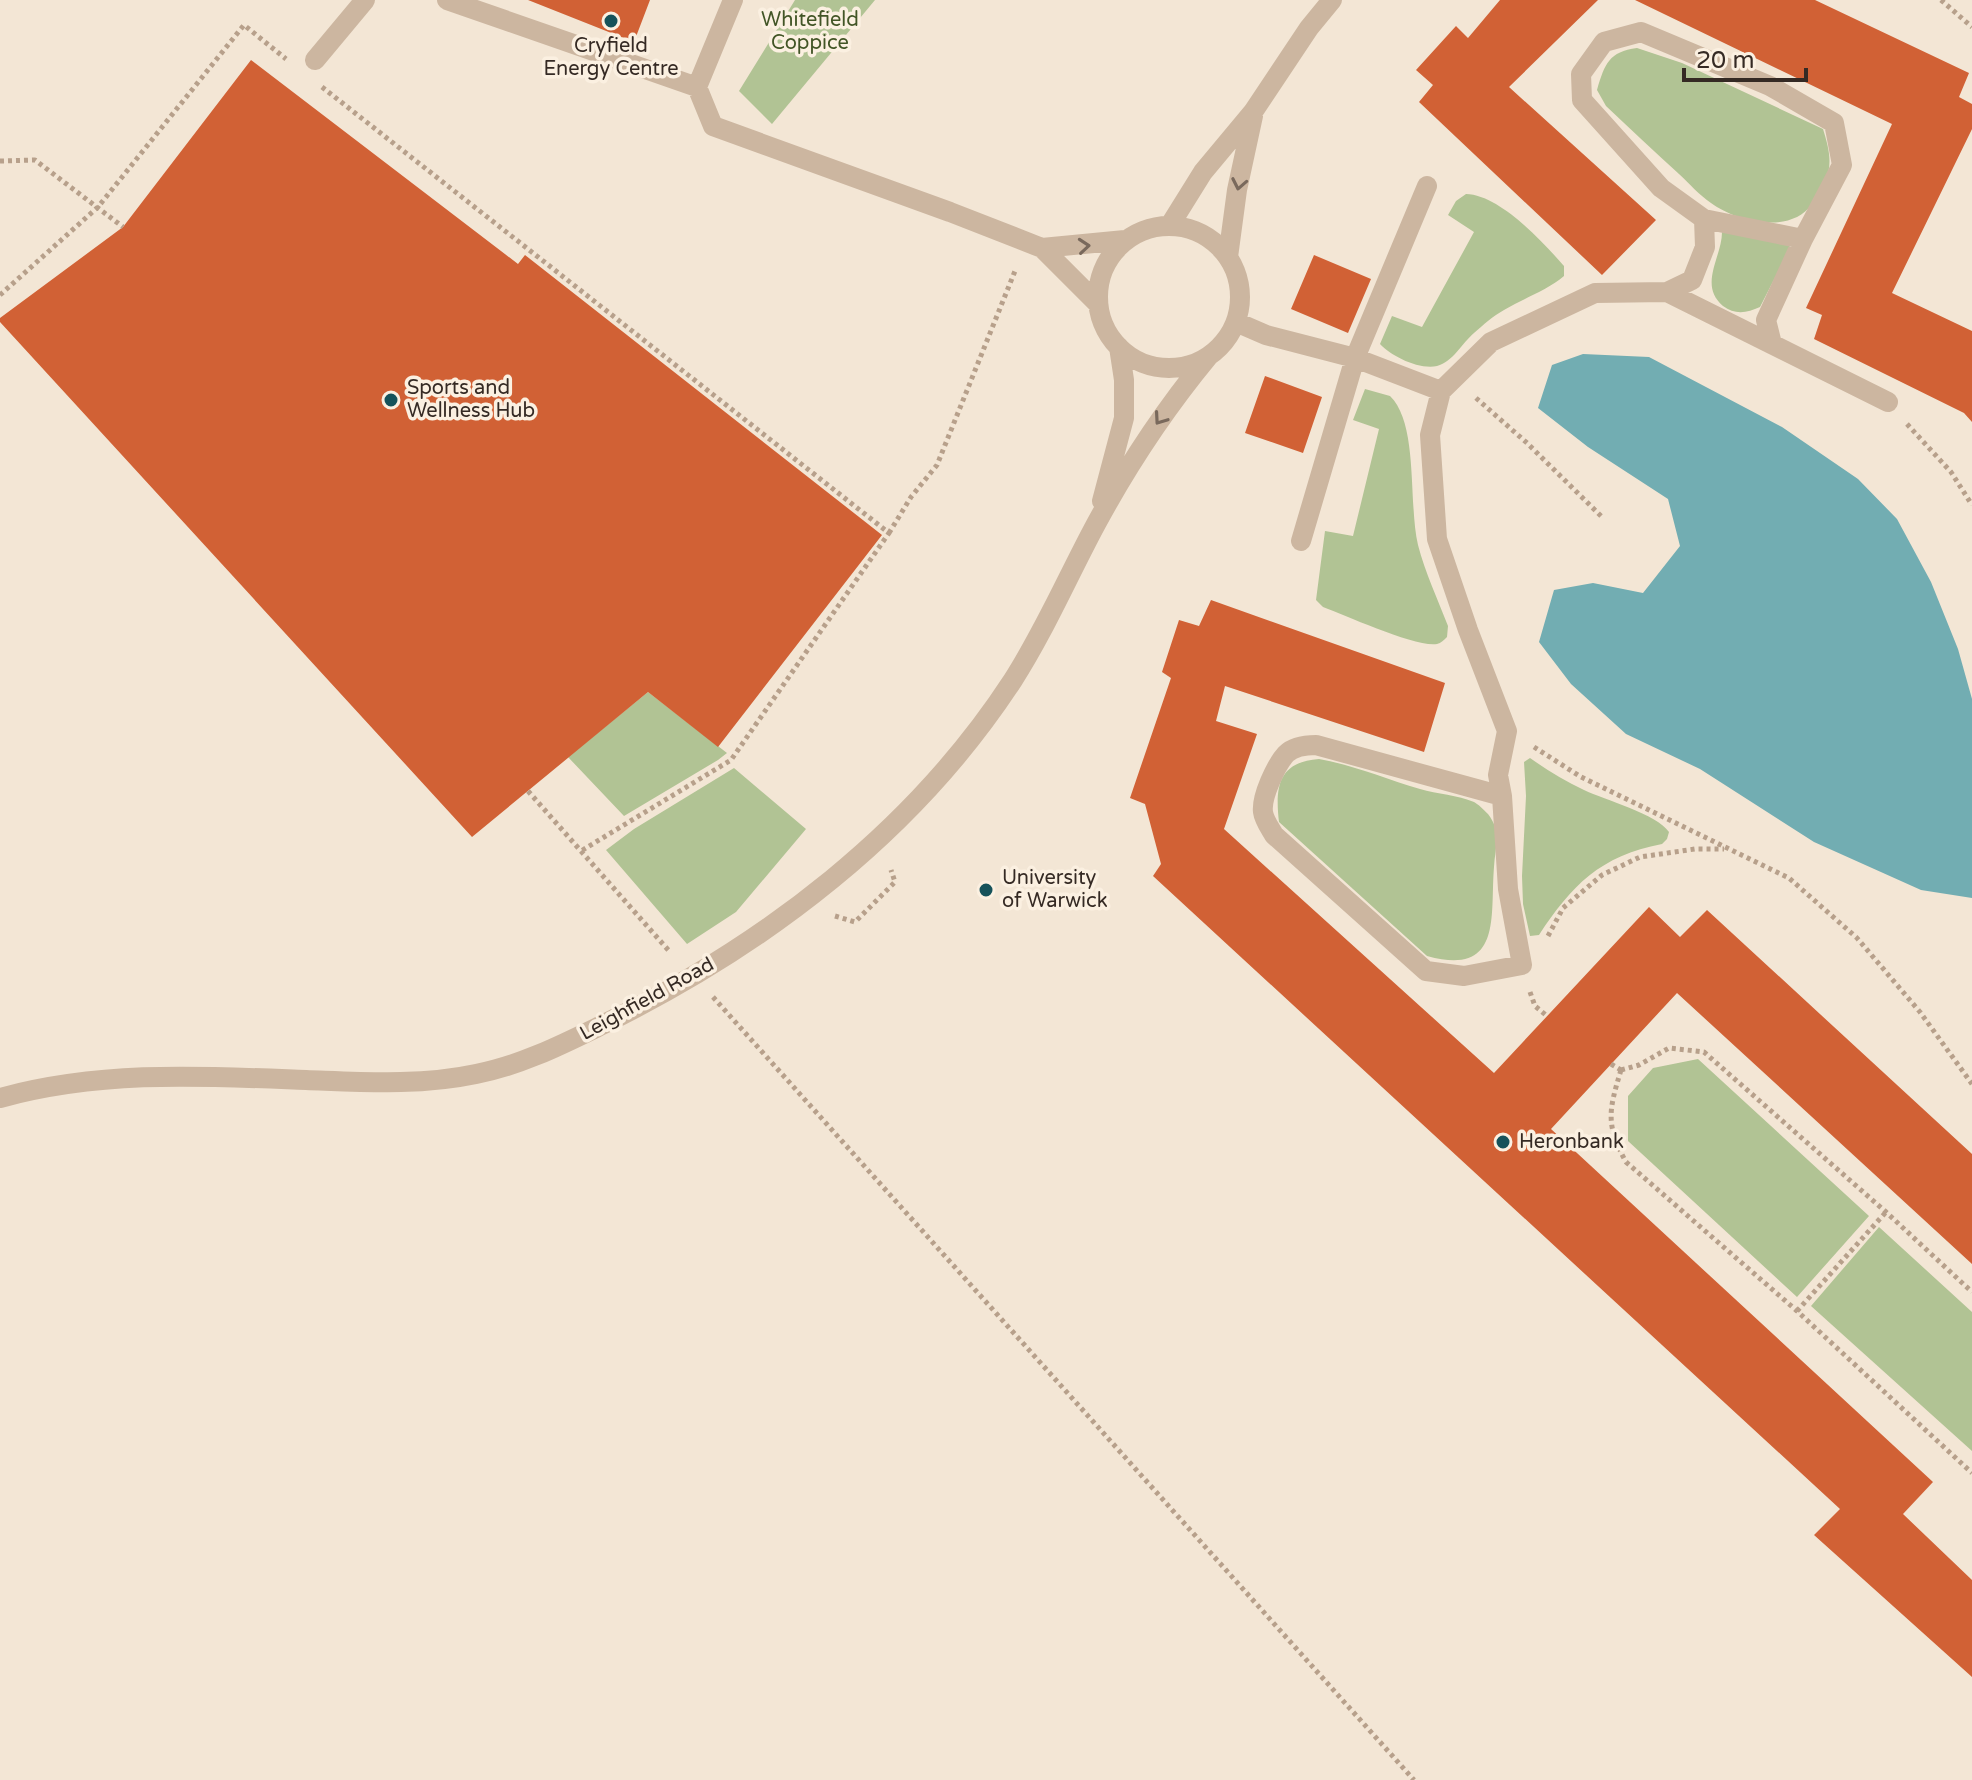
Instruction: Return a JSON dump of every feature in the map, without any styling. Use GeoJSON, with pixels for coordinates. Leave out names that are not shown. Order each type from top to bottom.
{"type":"FeatureCollection","features":[{"type":"Feature","properties":{"kind":"lane"},"geometry":{"type":"LineString","coordinates":[[315,60],[365,0]]}},
{"type":"Feature","properties":{"kind":"lane"},"geometry":{"type":"LineString","coordinates":[[447,0],[697,87]]}},
{"type":"Feature","properties":{"kind":"lane"},"geometry":{"type":"LineString","coordinates":[[733,0],[697,87],[713,126],[1034,245],[1098,304]]}},
{"type":"Feature","properties":{"kind":"lane"},"geometry":{"type":"LineString","coordinates":[[1170,225],[1203,172],[1253,112],[1309,28],[1332,0]]}},
{"type":"Feature","properties":{"kind":"lane"},"geometry":{"type":"LineString","coordinates":[[1772,344],[1766,320],[1803,239],[1842,165],[1834,123],[1770,86],[1641,32],[1604,42],[1581,74],[1582,100],[1661,188],[1704,219],[1803,239]]}},
{"type":"Feature","properties":{"kind":"lane"},"geometry":{"type":"LineString","coordinates":[[1228,257],[1237,190],[1253,112]]}},
{"type":"Feature","properties":{"kind":"lane"},"geometry":{"type":"LineString","coordinates":[[1301,541],[1355,358],[1427,186]]}},
{"type":"Feature","properties":{"kind":"lane"},"geometry":{"type":"LineString","coordinates":[[1502,796],[1316,745],[1301,746],[1287,753],[1266,788],[1262,811],[1274,835],[1426,971],[1464,976],[1522,965],[1508,889],[1502,796],[1498,775],[1507,731],[1437,539],[1430,435],[1447,385],[1491,342],[1595,293],[1667,292],[1692,280],[1705,247],[1704,219]]}},
{"type":"Feature","properties":{"kind":"lane"},"geometry":{"type":"LineString","coordinates":[[1096,524],[1149,434],[1208,357],[1225,342],[1236,322],[1240,300],[1238,277],[1228,257],[1212,240],[1193,229],[1170,225],[1146,229],[1125,240],[1109,258],[1099,281],[1098,304],[1105,328],[1119,347],[1138,361],[1161,368],[1185,366],[1208,357]]}},
{"type":"Feature","properties":{"kind":"lane"},"geometry":{"type":"LineString","coordinates":[[1034,245],[1125,240]]}},
{"type":"Feature","properties":{"kind":"lane"},"geometry":{"type":"LineString","coordinates":[[1667,292],[1888,402]]}},
{"type":"Feature","properties":{"kind":"lane"},"geometry":{"type":"LineString","coordinates":[[1236,322],[1266,335],[1447,385]]}},
{"type":"Feature","properties":{"kind":"lane"},"geometry":{"type":"LineString","coordinates":[[1096,524],[1124,418],[1124,380],[1119,347]]}},
{"type":"Feature","properties":{"kind":"lane","name":"Leighfield Road"},"geometry":{"type":"LineString","coordinates":[[0,1098],[44,1086],[101,1078],[422,1082],[476,1074],[551,1050],[692,977],[796,909],[918,800],[954,760],[1013,680],[1096,524]]}},
{"type":"Feature","properties":{"kind":"path"},"geometry":{"type":"LineString","coordinates":[[1941,0],[1972,27]]}},
{"type":"Feature","properties":{"kind":"path"},"geometry":{"type":"LineString","coordinates":[[0,295],[98,207],[244,25],[293,64]]}},
{"type":"Feature","properties":{"kind":"path"},"geometry":{"type":"LineString","coordinates":[[318,84],[889,533]]}},
{"type":"Feature","properties":{"kind":"path"},"geometry":{"type":"LineString","coordinates":[[0,161],[35,160],[123,227]]}},
{"type":"Feature","properties":{"kind":"path"},"geometry":{"type":"LineString","coordinates":[[581,851],[731,760],[911,497],[937,465],[1034,245]]}},
{"type":"Feature","properties":{"kind":"path"},"geometry":{"type":"LineString","coordinates":[[1447,385],[1527,443],[1602,517]]}},
{"type":"Feature","properties":{"kind":"path"},"geometry":{"type":"LineString","coordinates":[[1888,402],[1951,472],[1972,505]]}},
{"type":"Feature","properties":{"kind":"path"},"geometry":{"type":"LineString","coordinates":[[1507,731],[1581,777],[1789,878],[1857,938],[1920,1012],[1972,1084]]}},
{"type":"Feature","properties":{"kind":"path"},"geometry":{"type":"LineString","coordinates":[[528,791],[692,977]]}},
{"type":"Feature","properties":{"kind":"path"},"geometry":{"type":"LineString","coordinates":[[1546,941],[1563,908],[1602,875],[1640,857],[1695,849],[1725,849]]}},
{"type":"Feature","properties":{"kind":"path"},"geometry":{"type":"LineString","coordinates":[[824,921],[834,916],[855,922],[895,882],[891,872],[892,860]]}},
{"type":"Feature","properties":{"kind":"path"},"geometry":{"type":"LineString","coordinates":[[722,987],[710,994],[1414,1780]]}},
{"type":"Feature","properties":{"kind":"path"},"geometry":{"type":"LineString","coordinates":[[1535,1006],[1547,1016]]}},
{"type":"Feature","properties":{"kind":"path"},"geometry":{"type":"LineString","coordinates":[[1611,1064],[1621,1070],[1639,1065],[1669,1048],[1704,1052],[1972,1292]]}},
{"type":"Feature","properties":{"kind":"path"},"geometry":{"type":"LineString","coordinates":[[1621,1070],[1611,1104],[1613,1139],[1626,1162],[1797,1311],[1972,1473]]}},
{"type":"Feature","properties":{"kind":"path"},"geometry":{"type":"LineString","coordinates":[[1797,1311],[1886,1212]]}},
{"type":"Feature","properties":{"kind":"green space","name":"Whitefield Coppice"},"geometry":{"type":"Polygon","coordinates":[[[795,0],[875,0],[772,124],[739,91],[795,0]]]}},
{"type":"Feature","properties":{"kind":"green space"},"geometry":{"type":"Polygon","coordinates":[[[1637,48],[1682,63],[1823,129],[1829,167],[1824,184],[1812,204],[1791,220],[1763,222],[1735,216],[1702,196],[1606,106],[1597,90],[1610,60],[1620,52],[1637,48]]]}},
{"type":"Feature","properties":{"kind":"green space"},"geometry":{"type":"Polygon","coordinates":[[[1466,194],[1493,202],[1520,221],[1564,266],[1564,276],[1492,318],[1443,364],[1430,367],[1414,364],[1380,344],[1392,316],[1422,327],[1474,232],[1448,215],[1456,201],[1466,194]]]}},
{"type":"Feature","properties":{"kind":"green space"},"geometry":{"type":"Polygon","coordinates":[[[1722,232],[1789,243],[1790,248],[1760,307],[1737,312],[1723,306],[1716,298],[1712,280],[1722,232]]]}},
{"type":"Feature","properties":{"kind":"green space"},"geometry":{"type":"Polygon","coordinates":[[[1365,389],[1390,396],[1405,425],[1418,545],[1448,626],[1447,637],[1437,644],[1414,641],[1381,630],[1323,607],[1316,600],[1325,531],[1353,536],[1379,429],[1353,420],[1365,389]]]}},
{"type":"Feature","properties":{"kind":"green space"},"geometry":{"type":"Polygon","coordinates":[[[648,692],[727,753],[624,816],[568,757],[648,692]]]}},
{"type":"Feature","properties":{"kind":"green space"},"geometry":{"type":"Polygon","coordinates":[[[1530,758],[1577,787],[1654,819],[1669,832],[1662,844],[1621,856],[1590,875],[1563,901],[1539,935],[1530,936],[1523,904],[1522,876],[1526,796],[1524,762],[1530,758]]]}},
{"type":"Feature","properties":{"kind":"green space"},"geometry":{"type":"Polygon","coordinates":[[[1319,759],[1468,800],[1488,814],[1497,840],[1491,922],[1488,938],[1481,950],[1469,958],[1452,960],[1427,956],[1279,822],[1278,798],[1282,778],[1295,765],[1319,759]]]}},
{"type":"Feature","properties":{"kind":"green space"},"geometry":{"type":"Polygon","coordinates":[[[734,768],[806,829],[736,912],[687,944],[606,850],[634,829],[734,768]]]}},
{"type":"Feature","properties":{"kind":"green space"},"geometry":{"type":"Polygon","coordinates":[[[1698,1059],[1869,1216],[1797,1297],[1628,1141],[1628,1096],[1653,1068],[1698,1059]]]}},
{"type":"Feature","properties":{"kind":"green space"},"geometry":{"type":"Polygon","coordinates":[[[1879,1227],[1972,1312],[1972,1451],[1811,1306],[1879,1227]]]}},
{"type":"Feature","properties":{"kind":"water"},"geometry":{"type":"Polygon","coordinates":[[[1583,354],[1649,357],[1782,427],[1858,479],[1897,519],[1931,582],[1958,649],[1972,699],[1972,898],[1921,890],[1814,842],[1700,769],[1626,734],[1571,684],[1539,642],[1554,590],[1593,583],[1643,593],[1680,546],[1668,499],[1588,447],[1538,408],[1552,365],[1583,354]]]}},
{"type":"Feature","properties":{"kind":"building","name":"Cryfield Energy Centre"},"geometry":{"type":"Polygon","coordinates":[[[528,0],[650,0],[634,42],[528,0]]]}},
{"type":"Feature","properties":{"kind":"building"},"geometry":{"type":"Polygon","coordinates":[[[1500,0],[1598,0],[1509,87],[1656,220],[1602,275],[1419,102],[1433,85],[1416,70],[1456,26],[1468,38],[1500,0]]]}},
{"type":"Feature","properties":{"kind":"building"},"geometry":{"type":"Polygon","coordinates":[[[1635,0],[1815,0],[1969,73],[1959,97],[1972,104],[1972,129],[1892,293],[1972,331],[1972,422],[1964,413],[1814,339],[1822,315],[1806,308],[1892,124],[1635,0]]]}},
{"type":"Feature","properties":{"kind":"building","name":"Sports and Wellness Hub"},"geometry":{"type":"Polygon","coordinates":[[[251,60],[518,264],[525,255],[882,535],[718,747],[648,692],[472,837],[0,322],[0,318],[123,227],[251,60]]]}},
{"type":"Feature","properties":{"kind":"building"},"geometry":{"type":"Polygon","coordinates":[[[1314,255],[1371,279],[1348,333],[1291,309],[1314,255]]]}},
{"type":"Feature","properties":{"kind":"building"},"geometry":{"type":"Polygon","coordinates":[[[1265,376],[1322,397],[1303,453],[1245,433],[1265,376]]]}},
{"type":"Feature","properties":{"kind":"building","name":"Heronbank"},"geometry":{"type":"Polygon","coordinates":[[[1211,600],[1445,683],[1424,752],[1225,686],[1216,721],[1257,734],[1224,829],[1494,1073],[1649,907],[1680,937],[1707,910],[1972,1154],[1972,1264],[1677,993],[1551,1129],[1933,1482],[1903,1514],[1972,1580],[1972,1677],[1814,1535],[1840,1509],[1153,876],[1161,864],[1145,804],[1130,798],[1171,678],[1162,672],[1179,620],[1199,626],[1211,600]]]}},
{"type":"Feature","properties":{"kind":"place","name":"Cryfield Energy Centre"},"geometry":{"type":"Point","coordinates":[611,21]}},
{"type":"Feature","properties":{"kind":"place","name":"Sports and Wellness Hub"},"geometry":{"type":"Point","coordinates":[391,400]}},
{"type":"Feature","properties":{"kind":"place","name":"University of Warwick"},"geometry":{"type":"Point","coordinates":[986,890]}},
{"type":"Feature","properties":{"kind":"place","name":"Heronbank"},"geometry":{"type":"Point","coordinates":[1503,1142]}}]}
